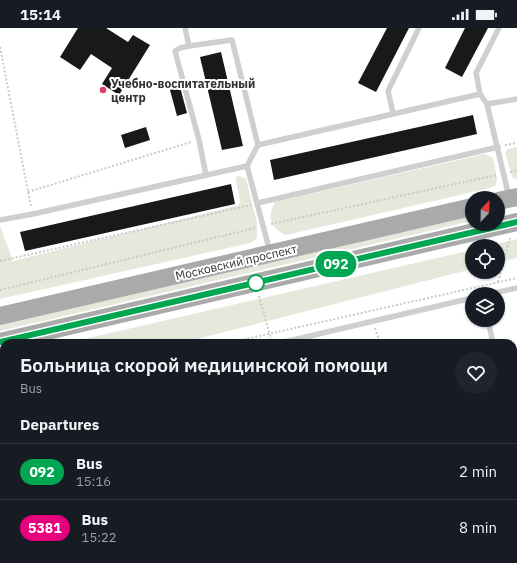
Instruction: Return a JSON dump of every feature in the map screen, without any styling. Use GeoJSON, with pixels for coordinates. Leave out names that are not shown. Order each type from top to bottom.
{"type":"FeatureCollection","features":[{"type":"Feature","properties":{"kind":"main road","name":"Московский проспект"},"geometry":{"type":"LineString","coordinates":[[0,316],[465,209]]}},
{"type":"Feature","properties":{"kind":"main road","name":"Московский проспект"},"geometry":{"type":"LineString","coordinates":[[14,339],[514,230]]}},
{"type":"Feature","properties":{"kind":"lane"},"geometry":{"type":"LineString","coordinates":[[185,28],[189,46]]}},
{"type":"Feature","properties":{"kind":"lane"},"geometry":{"type":"LineString","coordinates":[[393,113],[388,91],[419,28]]}},
{"type":"Feature","properties":{"kind":"lane"},"geometry":{"type":"LineString","coordinates":[[499,28],[476,73],[480,94],[487,104],[498,147],[508,199]]}},
{"type":"Feature","properties":{"kind":"lane"},"geometry":{"type":"LineString","coordinates":[[206,175],[199,140],[175,51],[189,46],[232,40],[258,145],[247,166],[271,254]]}},
{"type":"Feature","properties":{"kind":"lane"},"geometry":{"type":"LineString","coordinates":[[258,145],[480,94]]}},
{"type":"Feature","properties":{"kind":"lane"},"geometry":{"type":"LineString","coordinates":[[487,104],[517,98]]}},
{"type":"Feature","properties":{"kind":"lane"},"geometry":{"type":"LineString","coordinates":[[258,203],[498,147]]}},
{"type":"Feature","properties":{"kind":"lane"},"geometry":{"type":"LineString","coordinates":[[0,220],[247,166]]}},
{"type":"Feature","properties":{"kind":"lane"},"geometry":{"type":"LineString","coordinates":[[505,291],[517,288]]}},
{"type":"Feature","properties":{"kind":"lane"},"geometry":{"type":"LineString","coordinates":[[297,339],[465,300]]}},
{"type":"Feature","properties":{"kind":"lane"},"geometry":{"type":"LineString","coordinates":[[490,327],[492,339]]}},
{"type":"Feature","properties":{"kind":"path"},"geometry":{"type":"LineString","coordinates":[[0,48],[33,214]]}},
{"type":"Feature","properties":{"kind":"path"},"geometry":{"type":"LineString","coordinates":[[28,192],[199,140]]}},
{"type":"Feature","properties":{"kind":"path"},"geometry":{"type":"LineString","coordinates":[[498,147],[517,143]]}},
{"type":"Feature","properties":{"kind":"path"},"geometry":{"type":"LineString","coordinates":[[510,172],[517,170]]}},
{"type":"Feature","properties":{"kind":"path"},"geometry":{"type":"LineString","coordinates":[[272,224],[497,175]]}},
{"type":"Feature","properties":{"kind":"path"},"geometry":{"type":"LineString","coordinates":[[0,261],[258,203]]}},
{"type":"Feature","properties":{"kind":"path"},"geometry":{"type":"LineString","coordinates":[[0,290],[258,227]]}},
{"type":"Feature","properties":{"kind":"path"},"geometry":{"type":"LineString","coordinates":[[499,287],[498,282],[514,230]]}},
{"type":"Feature","properties":{"kind":"path"},"geometry":{"type":"LineString","coordinates":[[247,339],[517,278]]}},
{"type":"Feature","properties":{"kind":"path"},"geometry":{"type":"LineString","coordinates":[[259,296],[271,339]]}},
{"type":"Feature","properties":{"kind":"path"},"geometry":{"type":"LineString","coordinates":[[374,321],[379,339]]}},
{"type":"Feature","properties":{"kind":"shaded area"},"geometry":{"type":"Polygon","coordinates":[[[517,147],[517,180],[512,177],[505,152],[508,149],[517,147]]]}},
{"type":"Feature","properties":{"kind":"shaded area"},"geometry":{"type":"Polygon","coordinates":[[[485,154],[493,158],[497,178],[496,185],[490,188],[477,191],[465,191],[465,194],[286,235],[276,229],[272,222],[271,212],[275,202],[485,154]]]}},
{"type":"Feature","properties":{"kind":"shaded area"},"geometry":{"type":"Polygon","coordinates":[[[240,176],[246,179],[257,223],[257,238],[250,243],[0,299],[0,226],[13,261],[239,205],[240,199],[236,184],[236,177],[240,176]]]}},
{"type":"Feature","properties":{"kind":"shaded area"},"geometry":{"type":"Polygon","coordinates":[[[465,218],[465,223],[0,331],[0,325],[465,218]]]}},
{"type":"Feature","properties":{"kind":"shaded area"},"geometry":{"type":"Polygon","coordinates":[[[517,239],[517,258],[505,261],[505,242],[517,239]]]}},
{"type":"Feature","properties":{"kind":"shaded area"},"geometry":{"type":"Polygon","coordinates":[[[465,252],[465,271],[197,339],[84,339],[465,252]]]}},
{"type":"Feature","properties":{"kind":"building"},"geometry":{"type":"Polygon","coordinates":[[[78,28],[106,28],[128,42],[133,35],[150,45],[119,95],[102,84],[112,68],[91,54],[80,70],[60,57],[78,28]]]}},
{"type":"Feature","properties":{"kind":"building"},"geometry":{"type":"Polygon","coordinates":[[[387,28],[409,28],[376,92],[358,83],[387,28]]]}},
{"type":"Feature","properties":{"kind":"building"},"geometry":{"type":"Polygon","coordinates":[[[465,28],[488,28],[462,77],[445,68],[465,28]]]}},
{"type":"Feature","properties":{"kind":"building"},"geometry":{"type":"Polygon","coordinates":[[[221,52],[243,146],[222,150],[200,57],[221,52]]]}},
{"type":"Feature","properties":{"kind":"building"},"geometry":{"type":"Polygon","coordinates":[[[180,87],[187,113],[177,116],[170,90],[180,87]]]}},
{"type":"Feature","properties":{"kind":"building"},"geometry":{"type":"Polygon","coordinates":[[[473,115],[477,134],[274,180],[270,160],[473,115]]]}},
{"type":"Feature","properties":{"kind":"building"},"geometry":{"type":"Polygon","coordinates":[[[146,127],[150,140],[125,148],[121,135],[146,127]]]}},
{"type":"Feature","properties":{"kind":"building"},"geometry":{"type":"Polygon","coordinates":[[[231,184],[235,204],[25,251],[20,232],[231,184]]]}},
{"type":"Feature","properties":{"kind":"bus line","name":"092"},"geometry":{"type":"LineString","coordinates":[[13,339],[517,222]]}},
{"type":"Feature","properties":{"kind":"place","name":"Учебно-воспитательный центр"},"geometry":{"type":"Point","coordinates":[103,90]}}]}
